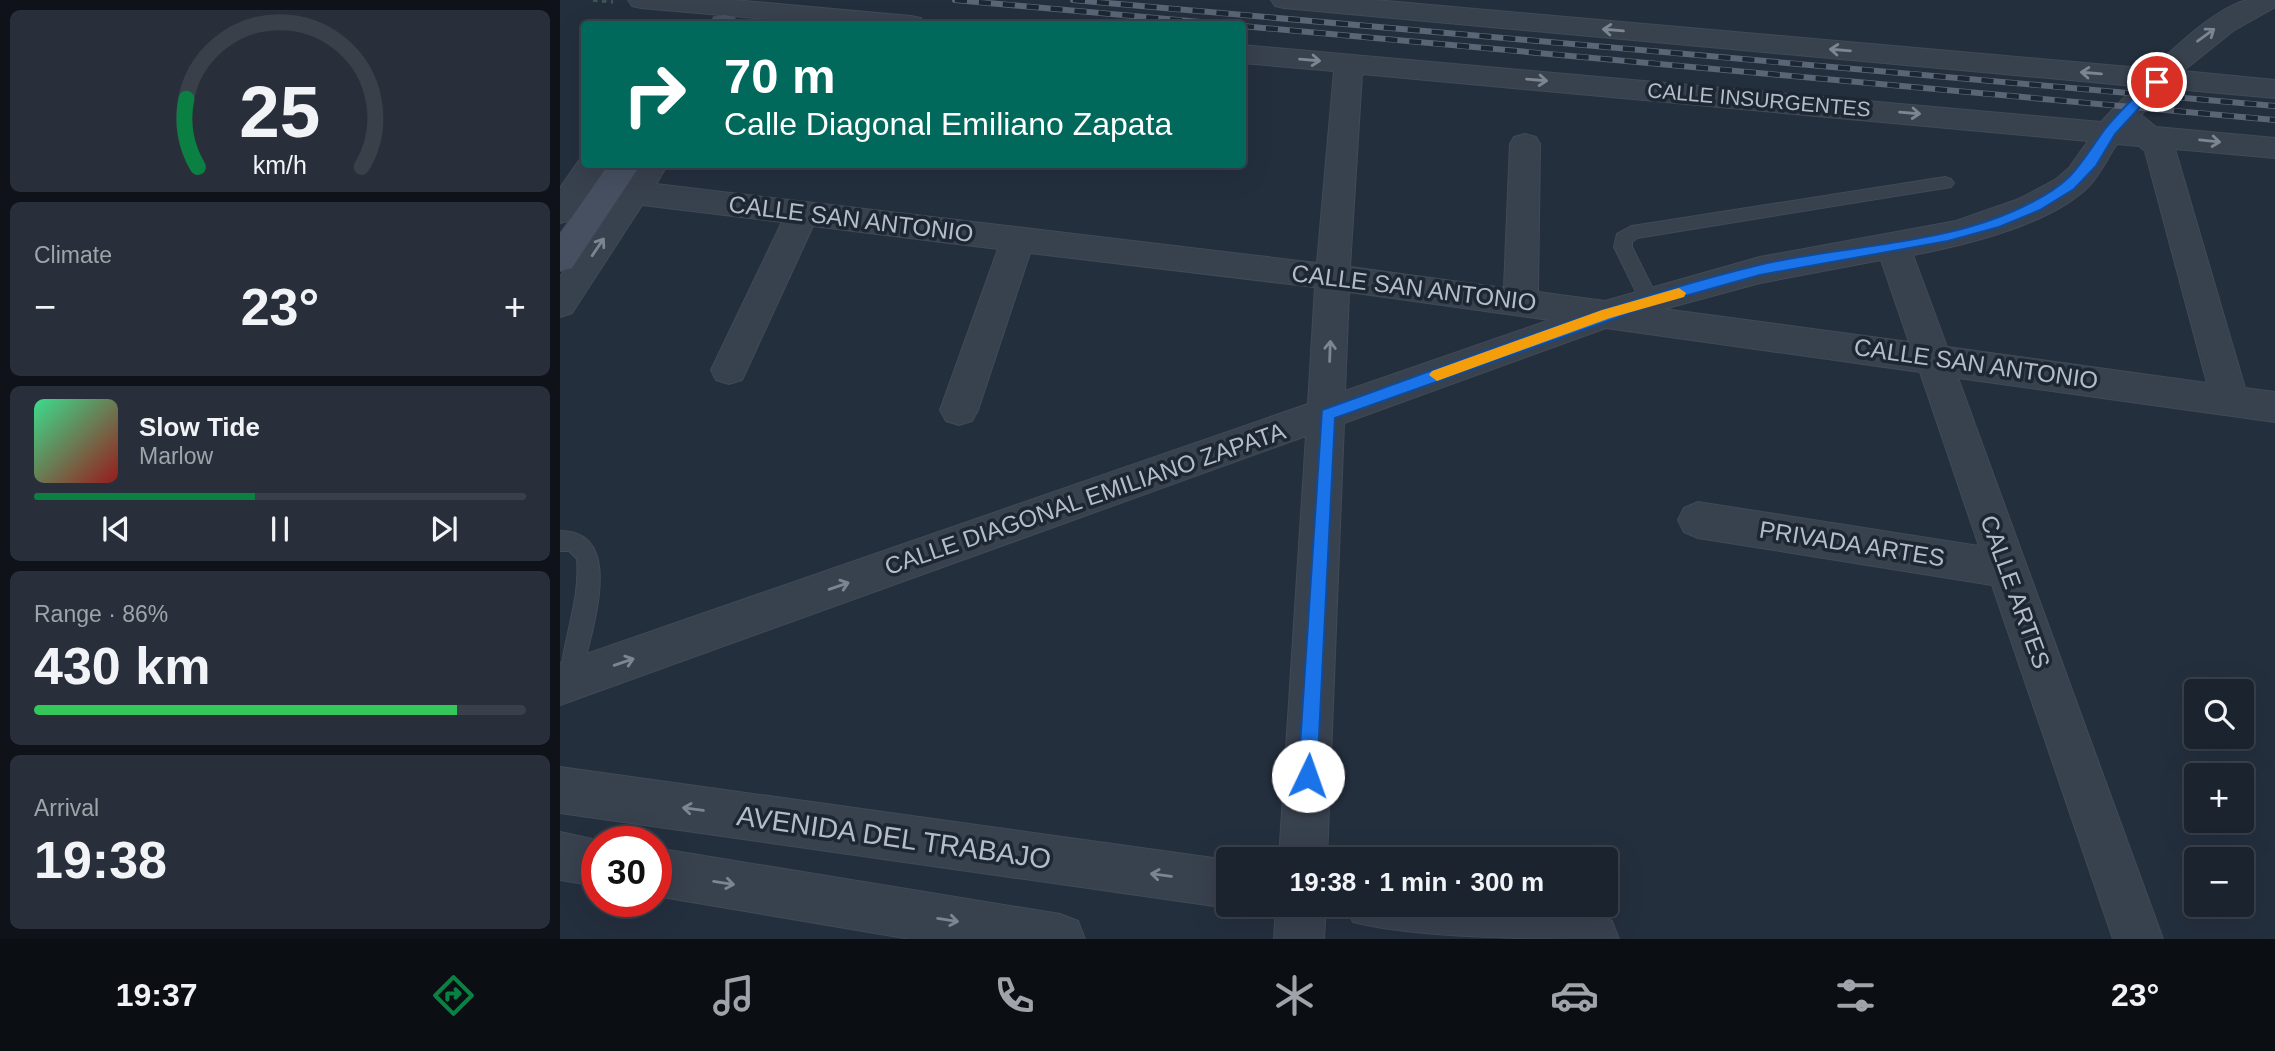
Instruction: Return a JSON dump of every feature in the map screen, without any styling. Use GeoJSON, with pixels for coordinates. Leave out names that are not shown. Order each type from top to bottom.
{"type":"FeatureCollection","features":[{"type":"Feature","properties":{"kind":"street"},"geometry":{"type":"LineString","coordinates":[[641,0],[725,19],[799,21]]}},
{"type":"Feature","properties":{"kind":"street"},"geometry":{"type":"LineString","coordinates":[[1284,0],[1341,3],[2275,89]]}},
{"type":"Feature","properties":{"kind":"street","name":"CALLE DIAGONAL EMILIANO ZAPATA"},"geometry":{"type":"LineString","coordinates":[[564,683],[1607,314],[1760,270],[1893,246],[1994,223],[2035,206],[2070,186],[2091,163],[2135,132],[2159,79],[2196,43],[2220,25],[2269,0]]}},
{"type":"Feature","properties":{"kind":"street","name":"CALLE INSURGENTES"},"geometry":{"type":"LineString","coordinates":[[1246,54],[2135,132],[2275,148]]}},
{"type":"Feature","properties":{"kind":"street"},"geometry":{"type":"LineString","coordinates":[[1304,847],[1333,277],[1349,63]]}},
{"type":"Feature","properties":{"kind":"street"},"geometry":{"type":"LineString","coordinates":[[2135,132],[2230,400]]}},
{"type":"Feature","properties":{"kind":"street"},"geometry":{"type":"LineString","coordinates":[[1521,302],[1525,144]]}},
{"type":"Feature","properties":{"kind":"street"},"geometry":{"type":"LineString","coordinates":[[560,259],[630,179],[647,168]]}},
{"type":"Feature","properties":{"kind":"street"},"geometry":{"type":"LineString","coordinates":[[560,212],[579,173]]}},
{"type":"Feature","properties":{"kind":"street"},"geometry":{"type":"LineString","coordinates":[[560,304],[630,179]]}},
{"type":"Feature","properties":{"kind":"street","name":"CALLE SAN ANTONIO"},"geometry":{"type":"LineString","coordinates":[[630,179],[803,212],[1333,277],[2275,407]]}},
{"type":"Feature","properties":{"kind":"street"},"geometry":{"type":"LineString","coordinates":[[729,370],[803,212]]}},
{"type":"Feature","properties":{"kind":"street"},"geometry":{"type":"LineString","coordinates":[[959,410],[1018,239]]}},
{"type":"Feature","properties":{"kind":"street","name":"CALLE ARTES"},"geometry":{"type":"LineString","coordinates":[[1893,246],[2138,939]]}},
{"type":"Feature","properties":{"kind":"street","name":"PRIVADA ARTES"},"geometry":{"type":"LineString","coordinates":[[1698,520],[2007,569]]}},
{"type":"Feature","properties":{"kind":"street","name":"AVENIDA DEL TRABAJO"},"geometry":{"type":"LineString","coordinates":[[560,790],[1216,882]]}},
{"type":"Feature","properties":{"kind":"street"},"geometry":{"type":"LineString","coordinates":[[560,856],[581,860]]}},
{"type":"Feature","properties":{"kind":"street"},"geometry":{"type":"LineString","coordinates":[[672,875],[1060,939]]}},
{"type":"Feature","properties":{"kind":"street"},"geometry":{"type":"LineString","coordinates":[[1299,939],[1300,917]]}},
{"type":"Feature","properties":{"kind":"street"},"geometry":{"type":"LineString","coordinates":[[1449,917],[1594,939]]}},
{"type":"Feature","properties":{"kind":"lane"},"geometry":{"type":"LineString","coordinates":[[1650,301],[1623,247],[1623,239],[1632,232],[1945,183]]}},
{"type":"Feature","properties":{"kind":"lane"},"geometry":{"type":"LineString","coordinates":[[560,541],[573,541],[588,554],[590,578],[564,683]]}},
{"type":"Feature","properties":{"kind":"railway"},"geometry":{"type":"LineString","coordinates":[[955,0],[1190,21]]}},
{"type":"Feature","properties":{"kind":"railway"},"geometry":{"type":"LineString","coordinates":[[1073,0],[2275,106]]}},
{"type":"Feature","properties":{"kind":"railway"},"geometry":{"type":"LineString","coordinates":[[1246,26],[2275,120]]}},
{"type":"Feature","properties":{"kind":"slow traffic"},"geometry":{"type":"LineString","coordinates":[[1437,375],[1607,314],[1679,293]]}},
{"type":"Feature","properties":{"kind":"route"},"geometry":{"type":"LineString","coordinates":[[1308,776],[1327,414],[1650,301],[1760,270],[1948,236],[1994,223],[2035,206],[2070,186],[2091,163],[2110,131],[2157,82]]}}]}
